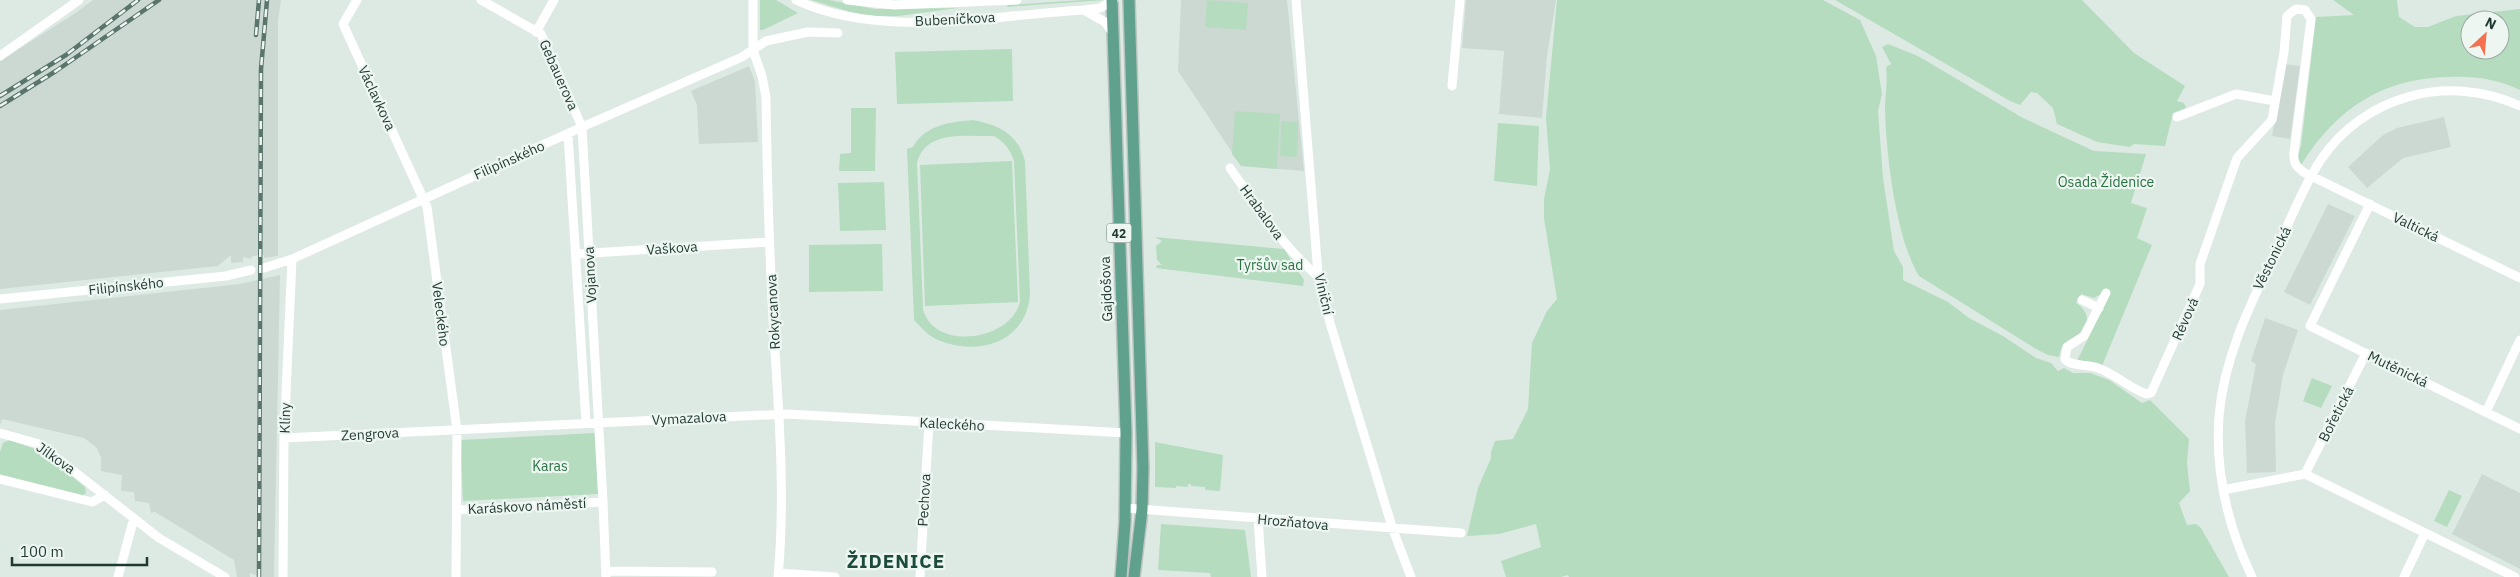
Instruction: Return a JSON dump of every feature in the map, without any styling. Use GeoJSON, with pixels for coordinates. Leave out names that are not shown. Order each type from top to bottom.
{"type":"FeatureCollection","features":[{"type":"Feature","properties":{"kind":"main road","name":"Gajdošova"},"geometry":{"type":"LineString","coordinates":[[1114,0],[1112,32],[1126,433],[1125,508],[1121,577]]}},
{"type":"Feature","properties":{"kind":"main road","name":"42"},"geometry":{"type":"LineString","coordinates":[[1129,4],[1143,440],[1142,510],[1134,577]]}},
{"type":"Feature","properties":{"kind":"street"},"geometry":{"type":"LineString","coordinates":[[0,56],[79,0]]}},
{"type":"Feature","properties":{"kind":"street","name":"Václavkova"},"geometry":{"type":"LineString","coordinates":[[357,0],[343,24],[423,198]]}},
{"type":"Feature","properties":{"kind":"street"},"geometry":{"type":"LineString","coordinates":[[482,0],[536,32]]}},
{"type":"Feature","properties":{"kind":"street","name":"Gebauerova"},"geometry":{"type":"LineString","coordinates":[[554,0],[536,32],[541,34],[582,127]]}},
{"type":"Feature","properties":{"kind":"street"},"geometry":{"type":"LineString","coordinates":[[753,0],[753,50]]}},
{"type":"Feature","properties":{"kind":"street","name":"Bubeníčkova"},"geometry":{"type":"LineString","coordinates":[[796,0],[835,14],[875,22],[964,19],[1084,10],[1100,8],[1114,0]]}},
{"type":"Feature","properties":{"kind":"street","name":"Bubeníčkova"},"geometry":{"type":"LineString","coordinates":[[847,0],[894,5],[1017,0]]}},
{"type":"Feature","properties":{"kind":"street"},"geometry":{"type":"LineString","coordinates":[[1114,0],[1129,4]]}},
{"type":"Feature","properties":{"kind":"street","name":"Viniční"},"geometry":{"type":"LineString","coordinates":[[1296,0],[1318,274],[1330,323],[1393,530],[1411,577]]}},
{"type":"Feature","properties":{"kind":"street"},"geometry":{"type":"LineString","coordinates":[[1452,86],[1460,0]]}},
{"type":"Feature","properties":{"kind":"street","name":"Révová"},"geometry":{"type":"LineString","coordinates":[[2106,293],[2084,336],[2067,347],[2064,359],[2070,363],[2098,368],[2115,375],[2139,392],[2151,393],[2200,284],[2200,264],[2237,158],[2269,125],[2284,52],[2287,16],[2292,10],[2300,9],[2309,13],[2312,19],[2294,160],[2300,170],[2312,176]]}},
{"type":"Feature","properties":{"kind":"street"},"geometry":{"type":"LineString","coordinates":[[1084,10],[1105,22],[1112,32]]}},
{"type":"Feature","properties":{"kind":"street"},"geometry":{"type":"LineString","coordinates":[[753,50],[766,41],[800,33],[817,31],[838,33]]}},
{"type":"Feature","properties":{"kind":"street","name":"Filipínského"},"geometry":{"type":"LineString","coordinates":[[264,268],[292,258],[742,57],[753,50]]}},
{"type":"Feature","properties":{"kind":"street","name":"Rokycanova"},"geometry":{"type":"LineString","coordinates":[[753,50],[762,76],[766,98],[769,242],[779,414],[781,514],[779,575]]}},
{"type":"Feature","properties":{"kind":"street","name":"Věstonická"},"geometry":{"type":"LineString","coordinates":[[2252,577],[2232,528],[2223,490],[2219,454],[2220,415],[2232,349],[2246,312],[2312,176],[2330,148],[2350,128],[2369,114],[2400,99],[2433,91],[2464,91],[2492,95],[2520,106]]}},
{"type":"Feature","properties":{"kind":"street"},"geometry":{"type":"LineString","coordinates":[[2177,117],[2236,94],[2275,100]]}},
{"type":"Feature","properties":{"kind":"street","name":"Vojanova"},"geometry":{"type":"LineString","coordinates":[[582,127],[599,423]]}},
{"type":"Feature","properties":{"kind":"street","name":"Vojanova"},"geometry":{"type":"LineString","coordinates":[[568,134],[586,423]]}},
{"type":"Feature","properties":{"kind":"street","name":"Hrabalova"},"geometry":{"type":"LineString","coordinates":[[1230,168],[1276,232],[1301,262],[1315,274],[1318,274]]}},
{"type":"Feature","properties":{"kind":"street","name":"Valtická"},"geometry":{"type":"LineString","coordinates":[[2312,176],[2520,278]]}},
{"type":"Feature","properties":{"kind":"street","name":"Veleckého"},"geometry":{"type":"LineString","coordinates":[[423,198],[428,207],[457,430]]}},
{"type":"Feature","properties":{"kind":"street","name":"Mutěnická"},"geometry":{"type":"LineString","coordinates":[[2370,204],[2310,326],[2520,429]]}},
{"type":"Feature","properties":{"kind":"street","name":"Vaškova"},"geometry":{"type":"LineString","coordinates":[[576,254],[769,242]]}},
{"type":"Feature","properties":{"kind":"street","name":"Klíny"},"geometry":{"type":"LineString","coordinates":[[284,577],[284,438],[292,258]]}},
{"type":"Feature","properties":{"kind":"street","name":"Filipínského"},"geometry":{"type":"LineString","coordinates":[[0,299],[226,276],[251,270]]}},
{"type":"Feature","properties":{"kind":"street"},"geometry":{"type":"LineString","coordinates":[[2082,300],[2099,308]]}},
{"type":"Feature","properties":{"kind":"street"},"geometry":{"type":"LineString","coordinates":[[2486,412],[2520,340]]}},
{"type":"Feature","properties":{"kind":"street","name":"Bořetická"},"geometry":{"type":"LineString","coordinates":[[2305,474],[2366,353]]}},
{"type":"Feature","properties":{"kind":"street","name":"Kaleckého"},"geometry":{"type":"LineString","coordinates":[[779,414],[1126,433]]}},
{"type":"Feature","properties":{"kind":"street","name":"Vymazalova"},"geometry":{"type":"LineString","coordinates":[[599,423],[779,414]]}},
{"type":"Feature","properties":{"kind":"street","name":"Pechova"},"geometry":{"type":"LineString","coordinates":[[920,577],[929,422]]}},
{"type":"Feature","properties":{"kind":"street"},"geometry":{"type":"LineString","coordinates":[[457,430],[599,423]]}},
{"type":"Feature","properties":{"kind":"street","name":"Karáskovo náměstí"},"geometry":{"type":"LineString","coordinates":[[457,430],[457,510],[603,502],[599,423]]}},
{"type":"Feature","properties":{"kind":"street","name":"Zengrova"},"geometry":{"type":"LineString","coordinates":[[284,438],[457,430]]}},
{"type":"Feature","properties":{"kind":"street","name":"Jílkova"},"geometry":{"type":"LineString","coordinates":[[1,436],[39,444],[159,538],[225,577]]}},
{"type":"Feature","properties":{"kind":"street"},"geometry":{"type":"LineString","coordinates":[[2223,490],[2305,474],[2515,577]]}},
{"type":"Feature","properties":{"kind":"street","name":"Jílkova"},"geometry":{"type":"LineString","coordinates":[[0,479],[92,502],[105,495]]}},
{"type":"Feature","properties":{"kind":"street"},"geometry":{"type":"LineString","coordinates":[[603,502],[607,574],[712,572]]}},
{"type":"Feature","properties":{"kind":"street","name":"Hrozňatova"},"geometry":{"type":"LineString","coordinates":[[1125,508],[1461,534]]}},
{"type":"Feature","properties":{"kind":"street"},"geometry":{"type":"LineString","coordinates":[[456,577],[457,510]]}},
{"type":"Feature","properties":{"kind":"street"},"geometry":{"type":"LineString","coordinates":[[118,577],[134,518]]}},
{"type":"Feature","properties":{"kind":"street"},"geometry":{"type":"LineString","coordinates":[[1258,519],[1262,577]]}},
{"type":"Feature","properties":{"kind":"street"},"geometry":{"type":"LineString","coordinates":[[2404,577],[2426,534]]}},
{"type":"Feature","properties":{"kind":"street"},"geometry":{"type":"LineString","coordinates":[[779,575],[835,577]]}},
{"type":"Feature","properties":{"kind":"shaded area"},"geometry":{"type":"Polygon","coordinates":[[[93,0],[281,0],[278,21],[278,256],[264,258],[264,255],[258,255],[251,257],[251,259],[243,257],[243,262],[231,263],[231,255],[218,266],[0,289],[0,61],[93,0]]]}},
{"type":"Feature","properties":{"kind":"shaded area"},"geometry":{"type":"Polygon","coordinates":[[[1181,0],[1287,0],[1304,171],[1241,166],[1178,71],[1181,0]]]}},
{"type":"Feature","properties":{"kind":"shaded area"},"geometry":{"type":"Polygon","coordinates":[[[1466,0],[1556,0],[1547,56],[1542,118],[1499,114],[1504,51],[1462,48],[1466,0]]]}},
{"type":"Feature","properties":{"kind":"shaded area"},"geometry":{"type":"Polygon","coordinates":[[[2284,64],[2300,66],[2290,139],[2272,136],[2284,64]]]}},
{"type":"Feature","properties":{"kind":"shaded area"},"geometry":{"type":"Polygon","coordinates":[[[749,66],[755,82],[758,142],[699,144],[697,105],[691,91],[749,66]]]}},
{"type":"Feature","properties":{"kind":"shaded area"},"geometry":{"type":"Polygon","coordinates":[[[2444,117],[2451,147],[2403,158],[2367,188],[2348,167],[2383,135],[2397,128],[2444,117]]]}},
{"type":"Feature","properties":{"kind":"shaded area"},"geometry":{"type":"Polygon","coordinates":[[[2328,204],[2355,216],[2310,305],[2284,292],[2328,204]]]}},
{"type":"Feature","properties":{"kind":"shaded area"},"geometry":{"type":"Polygon","coordinates":[[[280,275],[274,577],[262,577],[250,573],[250,577],[237,577],[234,560],[155,512],[151,513],[149,503],[135,501],[134,492],[121,491],[122,475],[101,471],[101,458],[97,448],[84,438],[2,419],[0,425],[0,310],[240,284],[280,275]]]}},
{"type":"Feature","properties":{"kind":"shaded area"},"geometry":{"type":"Polygon","coordinates":[[[2265,318],[2298,330],[2283,375],[2275,423],[2276,472],[2247,473],[2245,421],[2256,364],[2251,361],[2265,318]]]}},
{"type":"Feature","properties":{"kind":"shaded area"},"geometry":{"type":"Polygon","coordinates":[[[2482,474],[2520,493],[2520,569],[2452,534],[2482,474]]]}},
{"type":"Feature","properties":{"kind":"green space"},"geometry":{"type":"Polygon","coordinates":[[[760,0],[776,0],[798,13],[760,30],[760,0]]]}},
{"type":"Feature","properties":{"kind":"green space"},"geometry":{"type":"Polygon","coordinates":[[[811,0],[829,0],[875,9],[958,8],[898,16],[871,16],[811,0]]]}},
{"type":"Feature","properties":{"kind":"green space"},"geometry":{"type":"Polygon","coordinates":[[[1105,0],[1007,7],[1008,5],[1105,0]]]}},
{"type":"Feature","properties":{"kind":"green space"},"geometry":{"type":"Polygon","coordinates":[[[1207,0],[1248,3],[1246,30],[1205,27],[1207,0]]]}},
{"type":"Feature","properties":{"kind":"green space"},"geometry":{"type":"Polygon","coordinates":[[[1557,0],[1823,0],[1860,20],[1876,56],[1882,94],[1878,111],[1883,178],[1894,251],[1903,267],[1903,280],[1948,302],[1969,318],[2003,336],[2036,358],[2051,363],[2058,371],[2064,368],[2073,373],[2090,373],[2109,380],[2142,403],[2150,400],[2189,439],[2187,463],[2190,491],[2179,503],[2187,525],[2196,524],[2201,528],[2229,577],[1569,577],[1568,575],[1561,577],[1506,577],[1501,561],[1541,547],[1536,524],[1499,534],[1467,536],[1478,488],[1491,458],[1495,441],[1513,439],[1528,409],[1532,343],[1547,311],[1557,299],[1544,218],[1544,199],[1550,169],[1546,118],[1557,0]]]}},
{"type":"Feature","properties":{"kind":"green space"},"geometry":{"type":"Polygon","coordinates":[[[1835,0],[2082,0],[2134,53],[2185,86],[2177,101],[2184,103],[2186,108],[2173,113],[2165,146],[2134,144],[2130,147],[2097,142],[2057,124],[2053,108],[2037,93],[2031,92],[2020,105],[2010,101],[1835,0]]]}},
{"type":"Feature","properties":{"kind":"green space"},"geometry":{"type":"Polygon","coordinates":[[[2333,0],[2397,0],[2399,17],[2415,27],[2428,27],[2460,16],[2460,60],[2510,60],[2510,10],[2520,9],[2520,90],[2494,81],[2468,77],[2425,79],[2403,83],[2363,100],[2346,113],[2329,128],[2301,165],[2296,160],[2301,146],[2316,17],[2354,15],[2333,0]]]}},
{"type":"Feature","properties":{"kind":"green space","name":"Osada Židenice"},"geometry":{"type":"Polygon","coordinates":[[[1888,44],[1918,56],[2023,118],[2094,151],[2146,154],[2131,203],[2147,208],[2137,238],[2152,245],[2102,366],[2077,361],[2110,294],[2103,293],[2094,298],[2081,294],[2076,303],[2086,313],[2086,326],[2079,334],[2068,340],[2061,350],[2059,357],[2048,355],[2036,349],[1919,276],[1904,241],[1898,219],[1890,172],[1885,109],[1886,67],[1891,64],[1882,47],[1888,44]]]}},
{"type":"Feature","properties":{"kind":"green space"},"geometry":{"type":"Polygon","coordinates":[[[1012,49],[1013,101],[897,104],[895,52],[1012,49]]]}},
{"type":"Feature","properties":{"kind":"green space"},"geometry":{"type":"Polygon","coordinates":[[[851,108],[876,108],[875,171],[839,171],[840,154],[851,153],[851,108]]]}},
{"type":"Feature","properties":{"kind":"green space"},"geometry":{"type":"Polygon","coordinates":[[[1235,111],[1280,114],[1277,169],[1241,166],[1232,154],[1235,111]]]}},
{"type":"Feature","properties":{"kind":"green space"},"geometry":{"type":"Polygon","coordinates":[[[973,120],[999,128],[1012,137],[1022,152],[1025,161],[1030,294],[1027,310],[1020,324],[1010,334],[984,346],[969,347],[953,345],[938,340],[925,332],[914,320],[907,149],[913,147],[931,129],[973,120]],[[960,136],[938,140],[922,152],[917,163],[923,309],[930,322],[941,331],[955,336],[988,333],[1002,326],[1013,316],[1020,302],[1014,161],[1009,150],[994,136],[960,136]]]}},
{"type":"Feature","properties":{"kind":"green space"},"geometry":{"type":"Polygon","coordinates":[[[1281,121],[1298,122],[1297,157],[1280,156],[1281,121]]]}},
{"type":"Feature","properties":{"kind":"green space"},"geometry":{"type":"Polygon","coordinates":[[[1498,123],[1539,126],[1537,186],[1494,181],[1498,123]]]}},
{"type":"Feature","properties":{"kind":"green space"},"geometry":{"type":"Polygon","coordinates":[[[1012,161],[1018,302],[925,306],[920,165],[1012,161]]]}},
{"type":"Feature","properties":{"kind":"green space"},"geometry":{"type":"Polygon","coordinates":[[[884,182],[886,230],[840,231],[838,183],[884,182]]]}},
{"type":"Feature","properties":{"kind":"green space","name":"Tyršův sad"},"geometry":{"type":"Polygon","coordinates":[[[1155,237],[1284,249],[1304,280],[1303,286],[1156,268],[1157,265],[1162,265],[1157,260],[1156,246],[1162,241],[1155,237]]]}},
{"type":"Feature","properties":{"kind":"green space"},"geometry":{"type":"Polygon","coordinates":[[[882,244],[883,291],[809,292],[809,245],[882,244]]]}},
{"type":"Feature","properties":{"kind":"green space"},"geometry":{"type":"Polygon","coordinates":[[[2312,378],[2332,386],[2321,408],[2303,401],[2312,378]]]}},
{"type":"Feature","properties":{"kind":"green space","name":"Karas"},"geometry":{"type":"Polygon","coordinates":[[[595,433],[598,494],[463,501],[460,440],[595,433]]]}},
{"type":"Feature","properties":{"kind":"green space"},"geometry":{"type":"Polygon","coordinates":[[[9,440],[41,451],[85,487],[86,493],[82,496],[0,475],[0,452],[3,443],[9,440]]]}},
{"type":"Feature","properties":{"kind":"green space"},"geometry":{"type":"Polygon","coordinates":[[[1155,442],[1223,455],[1220,491],[1205,490],[1205,487],[1191,486],[1191,484],[1188,484],[1188,487],[1176,486],[1176,488],[1155,487],[1155,442]]]}},
{"type":"Feature","properties":{"kind":"green space"},"geometry":{"type":"Polygon","coordinates":[[[2449,490],[2462,496],[2447,527],[2434,521],[2449,490]]]}},
{"type":"Feature","properties":{"kind":"green space"},"geometry":{"type":"Polygon","coordinates":[[[1161,524],[1245,530],[1251,577],[1211,577],[1210,573],[1158,570],[1161,524]]]}},
{"type":"Feature","properties":{"kind":"railway"},"geometry":{"type":"LineString","coordinates":[[0,96],[66,55],[138,0]]}},
{"type":"Feature","properties":{"kind":"railway"},"geometry":{"type":"LineString","coordinates":[[0,106],[56,71],[159,0]]}},
{"type":"Feature","properties":{"kind":"railway"},"geometry":{"type":"LineString","coordinates":[[256,35],[259,0]]}},
{"type":"Feature","properties":{"kind":"railway"},"geometry":{"type":"LineString","coordinates":[[259,577],[261,69],[267,0]]}},
{"type":"Feature","properties":{"kind":"district","name":"ŽIDENICE"},"geometry":{"type":"Point","coordinates":[896,561]}}]}
